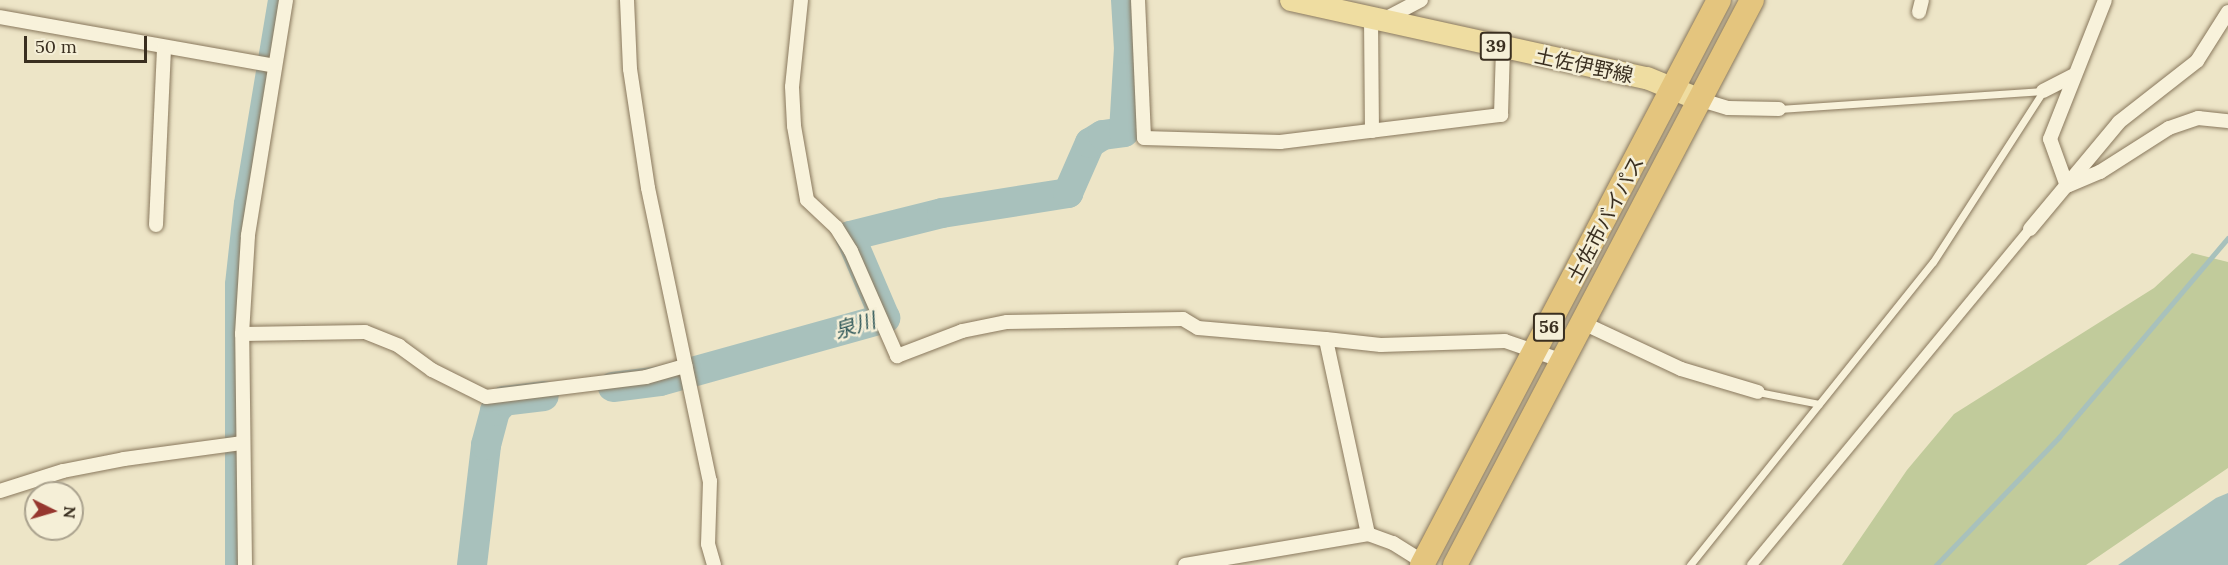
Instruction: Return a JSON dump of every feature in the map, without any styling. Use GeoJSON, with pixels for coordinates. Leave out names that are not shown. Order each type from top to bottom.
{"type":"FeatureCollection","features":[{"type":"Feature","properties":{"kind":"highway","name":"土佐市バイパス"},"geometry":{"type":"LineString","coordinates":[[1425,564],[1719,0]]}},
{"type":"Feature","properties":{"kind":"highway","name":"土佐市バイパス"},"geometry":{"type":"LineString","coordinates":[[1455,565],[1752,0]]}},
{"type":"Feature","properties":{"kind":"main road","name":"土佐伊野線"},"geometry":{"type":"LineString","coordinates":[[1291,0],[1647,78],[1698,99]]}},
{"type":"Feature","properties":{"kind":"street"},"geometry":{"type":"LineString","coordinates":[[245,565],[234,443],[248,235],[267,65],[286,0]]}},
{"type":"Feature","properties":{"kind":"street"},"geometry":{"type":"LineString","coordinates":[[627,0],[630,69],[648,188],[710,481],[708,544],[714,565]]}},
{"type":"Feature","properties":{"kind":"street"},"geometry":{"type":"LineString","coordinates":[[801,0],[792,87],[794,126],[807,200],[836,227],[897,356],[962,331],[1007,322],[1183,320],[1198,328],[1381,345],[1505,341],[1536,350],[1563,362]]}},
{"type":"Feature","properties":{"kind":"street"},"geometry":{"type":"LineString","coordinates":[[1138,0],[1144,138],[1280,142],[1501,115],[1503,48]]}},
{"type":"Feature","properties":{"kind":"street"},"geometry":{"type":"LineString","coordinates":[[1372,131],[1376,19],[1421,0]]}},
{"type":"Feature","properties":{"kind":"street"},"geometry":{"type":"LineString","coordinates":[[2067,186],[2050,139],[2105,0]]}},
{"type":"Feature","properties":{"kind":"street"},"geometry":{"type":"LineString","coordinates":[[1752,565],[2119,122],[2197,61],[2228,12]]}},
{"type":"Feature","properties":{"kind":"street"},"geometry":{"type":"LineString","coordinates":[[0,17],[267,65]]}},
{"type":"Feature","properties":{"kind":"street"},"geometry":{"type":"LineString","coordinates":[[156,225],[164,48]]}},
{"type":"Feature","properties":{"kind":"street"},"geometry":{"type":"LineString","coordinates":[[2043,91],[2074,75]]}},
{"type":"Feature","properties":{"kind":"street"},"geometry":{"type":"LineString","coordinates":[[1698,99],[1728,108],[1779,109]]}},
{"type":"Feature","properties":{"kind":"street"},"geometry":{"type":"LineString","coordinates":[[2067,186],[2100,172],[2169,128],[2198,118],[2228,121]]}},
{"type":"Feature","properties":{"kind":"street"},"geometry":{"type":"LineString","coordinates":[[1583,323],[1682,369],[1758,393]]}},
{"type":"Feature","properties":{"kind":"street"},"geometry":{"type":"LineString","coordinates":[[242,334],[365,332],[399,346],[432,370],[486,397],[646,377],[685,366]]}},
{"type":"Feature","properties":{"kind":"street"},"geometry":{"type":"LineString","coordinates":[[1326,339],[1368,534]]}},
{"type":"Feature","properties":{"kind":"street"},"geometry":{"type":"LineString","coordinates":[[0,491],[63,471],[234,443]]}},
{"type":"Feature","properties":{"kind":"street"},"geometry":{"type":"LineString","coordinates":[[1185,565],[1368,534],[1394,543],[1425,564]]}},
{"type":"Feature","properties":{"kind":"lane"},"geometry":{"type":"LineString","coordinates":[[1779,109],[2043,91]]}},
{"type":"Feature","properties":{"kind":"lane"},"geometry":{"type":"LineString","coordinates":[[1690,565],[1933,262],[2043,91]]}},
{"type":"Feature","properties":{"kind":"lane"},"geometry":{"type":"LineString","coordinates":[[1758,393],[1819,404]]}},
{"type":"Feature","properties":{"kind":"green space"},"geometry":{"type":"Polygon","coordinates":[[[2192,253],[2228,262],[2228,468],[2086,565],[1842,565],[1907,470],[1954,414],[2154,288],[2192,253]]]}},
{"type":"Feature","properties":{"kind":"water"},"geometry":{"type":"Polygon","coordinates":[[[2228,493],[2228,565],[2118,565],[2216,498],[2228,493]]]}},
{"type":"Feature","properties":{"kind":"waterway"},"geometry":{"type":"LineString","coordinates":[[233,565],[233,284],[242,203],[276,0]]}},
{"type":"Feature","properties":{"kind":"waterway","name":"泉川"},"geometry":{"type":"LineString","coordinates":[[613,387],[660,381],[885,318],[850,236],[942,213],[1068,193],[1090,143],[1103,135],[1124,132],[1129,49],[1126,0]]}},
{"type":"Feature","properties":{"kind":"waterway"},"geometry":{"type":"LineString","coordinates":[[1936,565],[2059,437],[2228,238]]}},
{"type":"Feature","properties":{"kind":"waterway","name":"泉川"},"geometry":{"type":"LineString","coordinates":[[472,565],[486,445],[495,411],[504,401],[544,396]]}}]}
